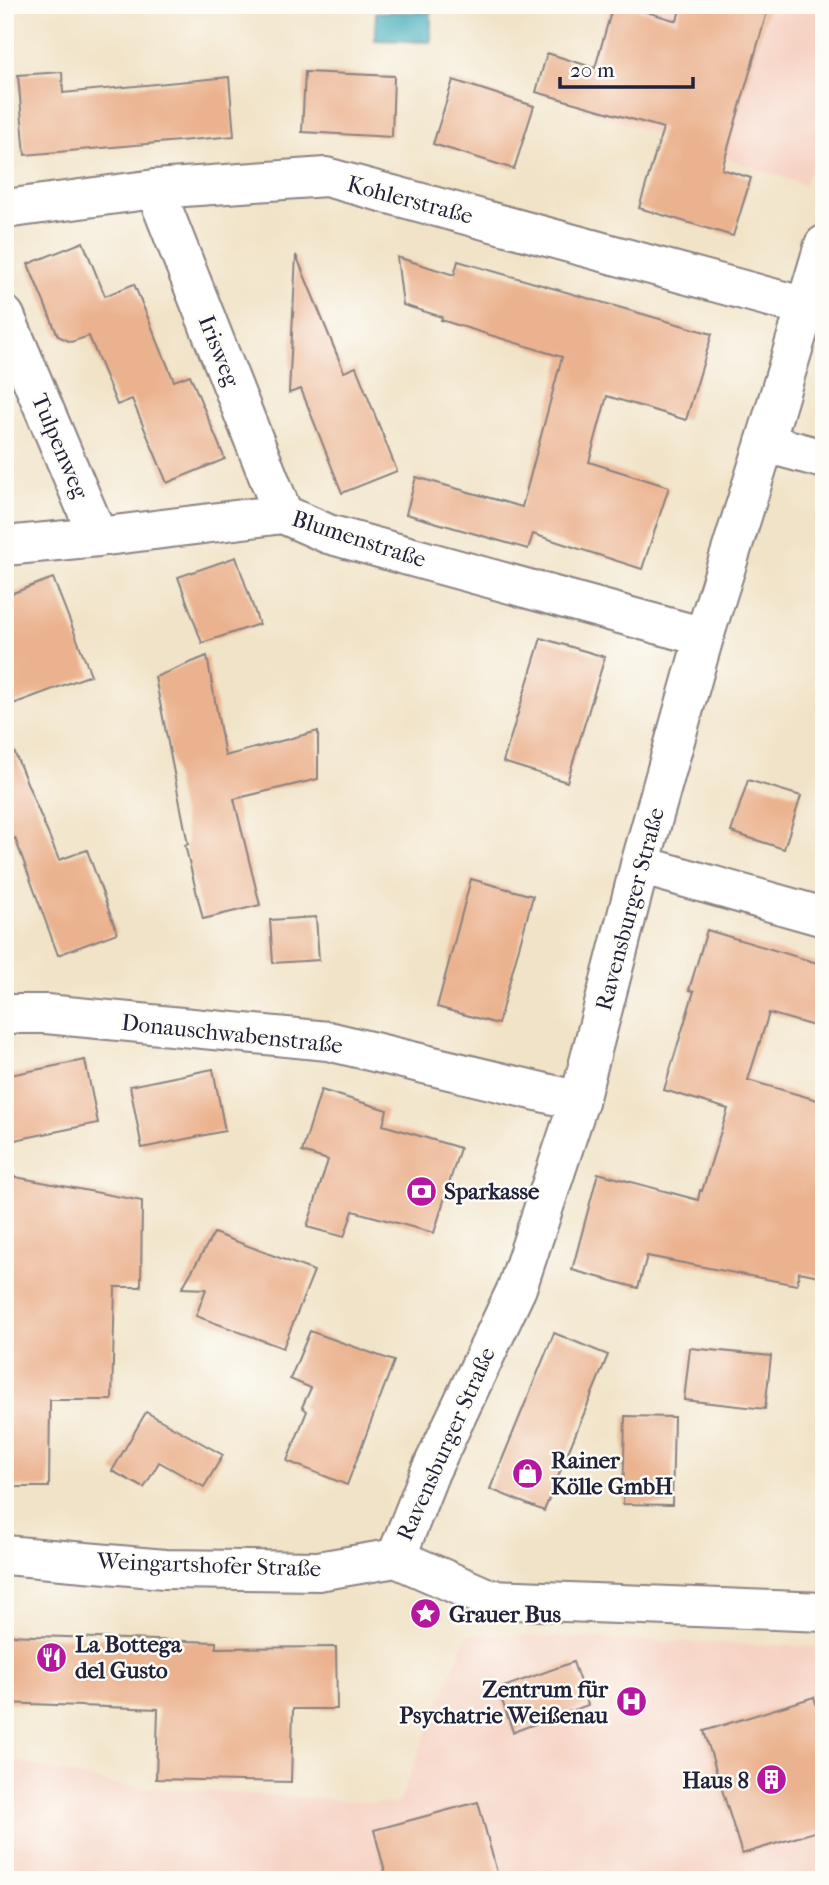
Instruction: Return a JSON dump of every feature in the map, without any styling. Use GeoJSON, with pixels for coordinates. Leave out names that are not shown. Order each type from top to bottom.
{"type":"FeatureCollection","features":[{"type":"Feature","properties":{"kind":"street","name":"Kohlerstraße"},"geometry":{"type":"LineString","coordinates":[[5,209],[155,189],[326,177],[806,307]]}},
{"type":"Feature","properties":{"kind":"street","name":"Irisweg"},"geometry":{"type":"LineString","coordinates":[[155,189],[283,514]]}},
{"type":"Feature","properties":{"kind":"street","name":"Ravensburger Straße"},"geometry":{"type":"LineString","coordinates":[[396,1558],[430,1472],[517,1289],[579,1101],[640,864],[824,245]]}},
{"type":"Feature","properties":{"kind":"street","name":"Tulpenweg"},"geometry":{"type":"LineString","coordinates":[[5,316],[98,537]]}},
{"type":"Feature","properties":{"kind":"street"},"geometry":{"type":"LineString","coordinates":[[765,443],[824,458]]}},
{"type":"Feature","properties":{"kind":"street","name":"Blumenstraße"},"geometry":{"type":"LineString","coordinates":[[5,546],[283,514],[328,534],[705,638]]}},
{"type":"Feature","properties":{"kind":"street"},"geometry":{"type":"LineString","coordinates":[[640,864],[824,917]]}},
{"type":"Feature","properties":{"kind":"street","name":"Donauschwabenstraße"},"geometry":{"type":"LineString","coordinates":[[5,1014],[46,1014],[328,1041],[579,1101]]}},
{"type":"Feature","properties":{"kind":"street","name":"Weingartshofer Straße"},"geometry":{"type":"LineString","coordinates":[[5,1555],[165,1569],[318,1571],[396,1558]]}},
{"type":"Feature","properties":{"kind":"street"},"geometry":{"type":"LineString","coordinates":[[396,1558],[490,1599],[824,1612]]}},
{"type":"Feature","properties":{"kind":"shaded area"},"geometry":{"type":"Polygon","coordinates":[[[608,5],[824,5],[824,134],[804,185],[580,108],[608,5]]]}},
{"type":"Feature","properties":{"kind":"shaded area","name":"Zentrum für Psychatrie Weißenau"},"geometry":{"type":"Polygon","coordinates":[[[467,1634],[824,1647],[824,1880],[5,1880],[5,1758],[116,1785],[398,1804],[467,1634]]]}},
{"type":"Feature","properties":{"kind":"water"},"geometry":{"type":"Polygon","coordinates":[[[376,12],[431,13],[431,42],[375,40],[376,12]]]}},
{"type":"Feature","properties":{"kind":"building"},"geometry":{"type":"Polygon","coordinates":[[[613,5],[623,5],[677,21],[681,5],[769,5],[722,169],[751,178],[733,236],[639,208],[663,128],[536,92],[547,53],[595,68],[613,5]]]}},
{"type":"Feature","properties":{"kind":"building"},"geometry":{"type":"Polygon","coordinates":[[[62,72],[63,93],[229,77],[234,136],[25,155],[18,75],[62,72]]]}},
{"type":"Feature","properties":{"kind":"building"},"geometry":{"type":"Polygon","coordinates":[[[305,72],[394,76],[392,137],[302,132],[305,72]]]}},
{"type":"Feature","properties":{"kind":"building"},"geometry":{"type":"Polygon","coordinates":[[[453,80],[534,106],[514,169],[433,144],[453,80]]]}},
{"type":"Feature","properties":{"kind":"building"},"geometry":{"type":"Polygon","coordinates":[[[83,242],[105,296],[134,284],[174,381],[190,375],[225,459],[167,483],[132,399],[117,405],[89,336],[71,342],[58,336],[28,264],[83,242]]]}},
{"type":"Feature","properties":{"kind":"building"},"geometry":{"type":"Polygon","coordinates":[[[296,255],[344,372],[356,367],[397,471],[342,493],[301,389],[289,393],[296,255]]]}},
{"type":"Feature","properties":{"kind":"building"},"geometry":{"type":"Polygon","coordinates":[[[397,257],[454,275],[458,261],[712,334],[686,420],[607,396],[589,462],[669,487],[642,569],[533,534],[528,549],[406,514],[416,477],[522,507],[562,357],[441,320],[442,317],[403,305],[397,257]]]}},
{"type":"Feature","properties":{"kind":"building"},"geometry":{"type":"Polygon","coordinates":[[[236,557],[259,624],[202,643],[178,577],[236,557]]]}},
{"type":"Feature","properties":{"kind":"building"},"geometry":{"type":"Polygon","coordinates":[[[53,578],[91,675],[5,707],[5,596],[53,578]]]}},
{"type":"Feature","properties":{"kind":"building"},"geometry":{"type":"Polygon","coordinates":[[[541,638],[605,657],[567,782],[503,762],[541,638]]]}},
{"type":"Feature","properties":{"kind":"building"},"geometry":{"type":"Polygon","coordinates":[[[207,656],[225,756],[318,731],[318,779],[234,799],[260,905],[203,919],[185,845],[188,844],[155,677],[207,656]]]}},
{"type":"Feature","properties":{"kind":"building"},"geometry":{"type":"Polygon","coordinates":[[[6,732],[59,860],[87,850],[117,933],[58,955],[15,838],[5,842],[6,732]]]}},
{"type":"Feature","properties":{"kind":"building"},"geometry":{"type":"Polygon","coordinates":[[[748,780],[801,796],[784,849],[731,832],[748,780]]]}},
{"type":"Feature","properties":{"kind":"building"},"geometry":{"type":"Polygon","coordinates":[[[471,879],[533,896],[498,1024],[437,1007],[471,879]]]}},
{"type":"Feature","properties":{"kind":"building"},"geometry":{"type":"Polygon","coordinates":[[[316,917],[319,960],[273,963],[270,920],[316,917]]]}},
{"type":"Feature","properties":{"kind":"building"},"geometry":{"type":"Polygon","coordinates":[[[707,930],[824,965],[824,1029],[769,1013],[748,1080],[824,1102],[824,1277],[799,1272],[797,1285],[647,1256],[638,1288],[572,1270],[598,1173],[698,1200],[700,1190],[702,1191],[728,1109],[664,1090],[694,991],[689,990],[707,930]]]}},
{"type":"Feature","properties":{"kind":"building"},"geometry":{"type":"Polygon","coordinates":[[[85,1060],[98,1123],[5,1142],[5,1076],[85,1060]]]}},
{"type":"Feature","properties":{"kind":"building"},"geometry":{"type":"Polygon","coordinates":[[[213,1069],[225,1131],[142,1148],[130,1086],[213,1069]]]}},
{"type":"Feature","properties":{"kind":"building"},"geometry":{"type":"Polygon","coordinates":[[[321,1090],[387,1110],[383,1125],[460,1148],[434,1233],[353,1211],[344,1237],[307,1227],[328,1160],[302,1152],[321,1090]]]}},
{"type":"Feature","properties":{"kind":"building"},"geometry":{"type":"Polygon","coordinates":[[[5,1175],[142,1201],[141,1287],[115,1287],[112,1400],[50,1400],[49,1487],[5,1487],[5,1175]]]}},
{"type":"Feature","properties":{"kind":"building"},"geometry":{"type":"Polygon","coordinates":[[[214,1233],[314,1271],[283,1348],[196,1316],[206,1289],[182,1288],[214,1233]]]}},
{"type":"Feature","properties":{"kind":"building"},"geometry":{"type":"Polygon","coordinates":[[[310,1331],[394,1361],[347,1485],[287,1461],[307,1411],[302,1407],[311,1388],[290,1379],[310,1331]]]}},
{"type":"Feature","properties":{"kind":"building"},"geometry":{"type":"Polygon","coordinates":[[[554,1333],[608,1355],[544,1511],[490,1489],[554,1333]]]}},
{"type":"Feature","properties":{"kind":"building"},"geometry":{"type":"Polygon","coordinates":[[[690,1348],[771,1356],[765,1409],[684,1400],[690,1348]]]}},
{"type":"Feature","properties":{"kind":"building"},"geometry":{"type":"Polygon","coordinates":[[[146,1412],[223,1455],[204,1487],[159,1462],[144,1488],[112,1471],[146,1412]]]}},
{"type":"Feature","properties":{"kind":"building"},"geometry":{"type":"Polygon","coordinates":[[[625,1416],[674,1417],[672,1505],[623,1504],[625,1416]]]}},
{"type":"Feature","properties":{"kind":"building"},"geometry":{"type":"Polygon","coordinates":[[[5,1635],[216,1642],[216,1648],[336,1647],[337,1709],[293,1709],[291,1782],[156,1779],[158,1709],[5,1703],[5,1635]]]}},
{"type":"Feature","properties":{"kind":"building"},"geometry":{"type":"Polygon","coordinates":[[[573,1662],[588,1705],[513,1732],[498,1689],[573,1662]]]}},
{"type":"Feature","properties":{"kind":"building","name":"Haus 8"},"geometry":{"type":"Polygon","coordinates":[[[814,1697],[824,1727],[824,1829],[742,1854],[704,1731],[814,1697]]]}},
{"type":"Feature","properties":{"kind":"building"},"geometry":{"type":"Polygon","coordinates":[[[478,1802],[499,1880],[387,1880],[374,1830],[478,1802]]]}},
{"type":"Feature","properties":{"kind":"place","name":"Sparkasse"},"geometry":{"type":"Point","coordinates":[421,1191]}},
{"type":"Feature","properties":{"kind":"place","name":"Rainer Kölle GmbH"},"geometry":{"type":"Point","coordinates":[528,1473]}},
{"type":"Feature","properties":{"kind":"place","name":"Grauer Bus"},"geometry":{"type":"Point","coordinates":[426,1614]}},
{"type":"Feature","properties":{"kind":"place","name":"La Bottega del Gusto"},"geometry":{"type":"Point","coordinates":[52,1657]}},
{"type":"Feature","properties":{"kind":"place","name":"Zentrum für Psychatrie Weißenau"},"geometry":{"type":"Point","coordinates":[631,1702]}},
{"type":"Feature","properties":{"kind":"place","name":"Haus 8"},"geometry":{"type":"Point","coordinates":[772,1780]}}]}
